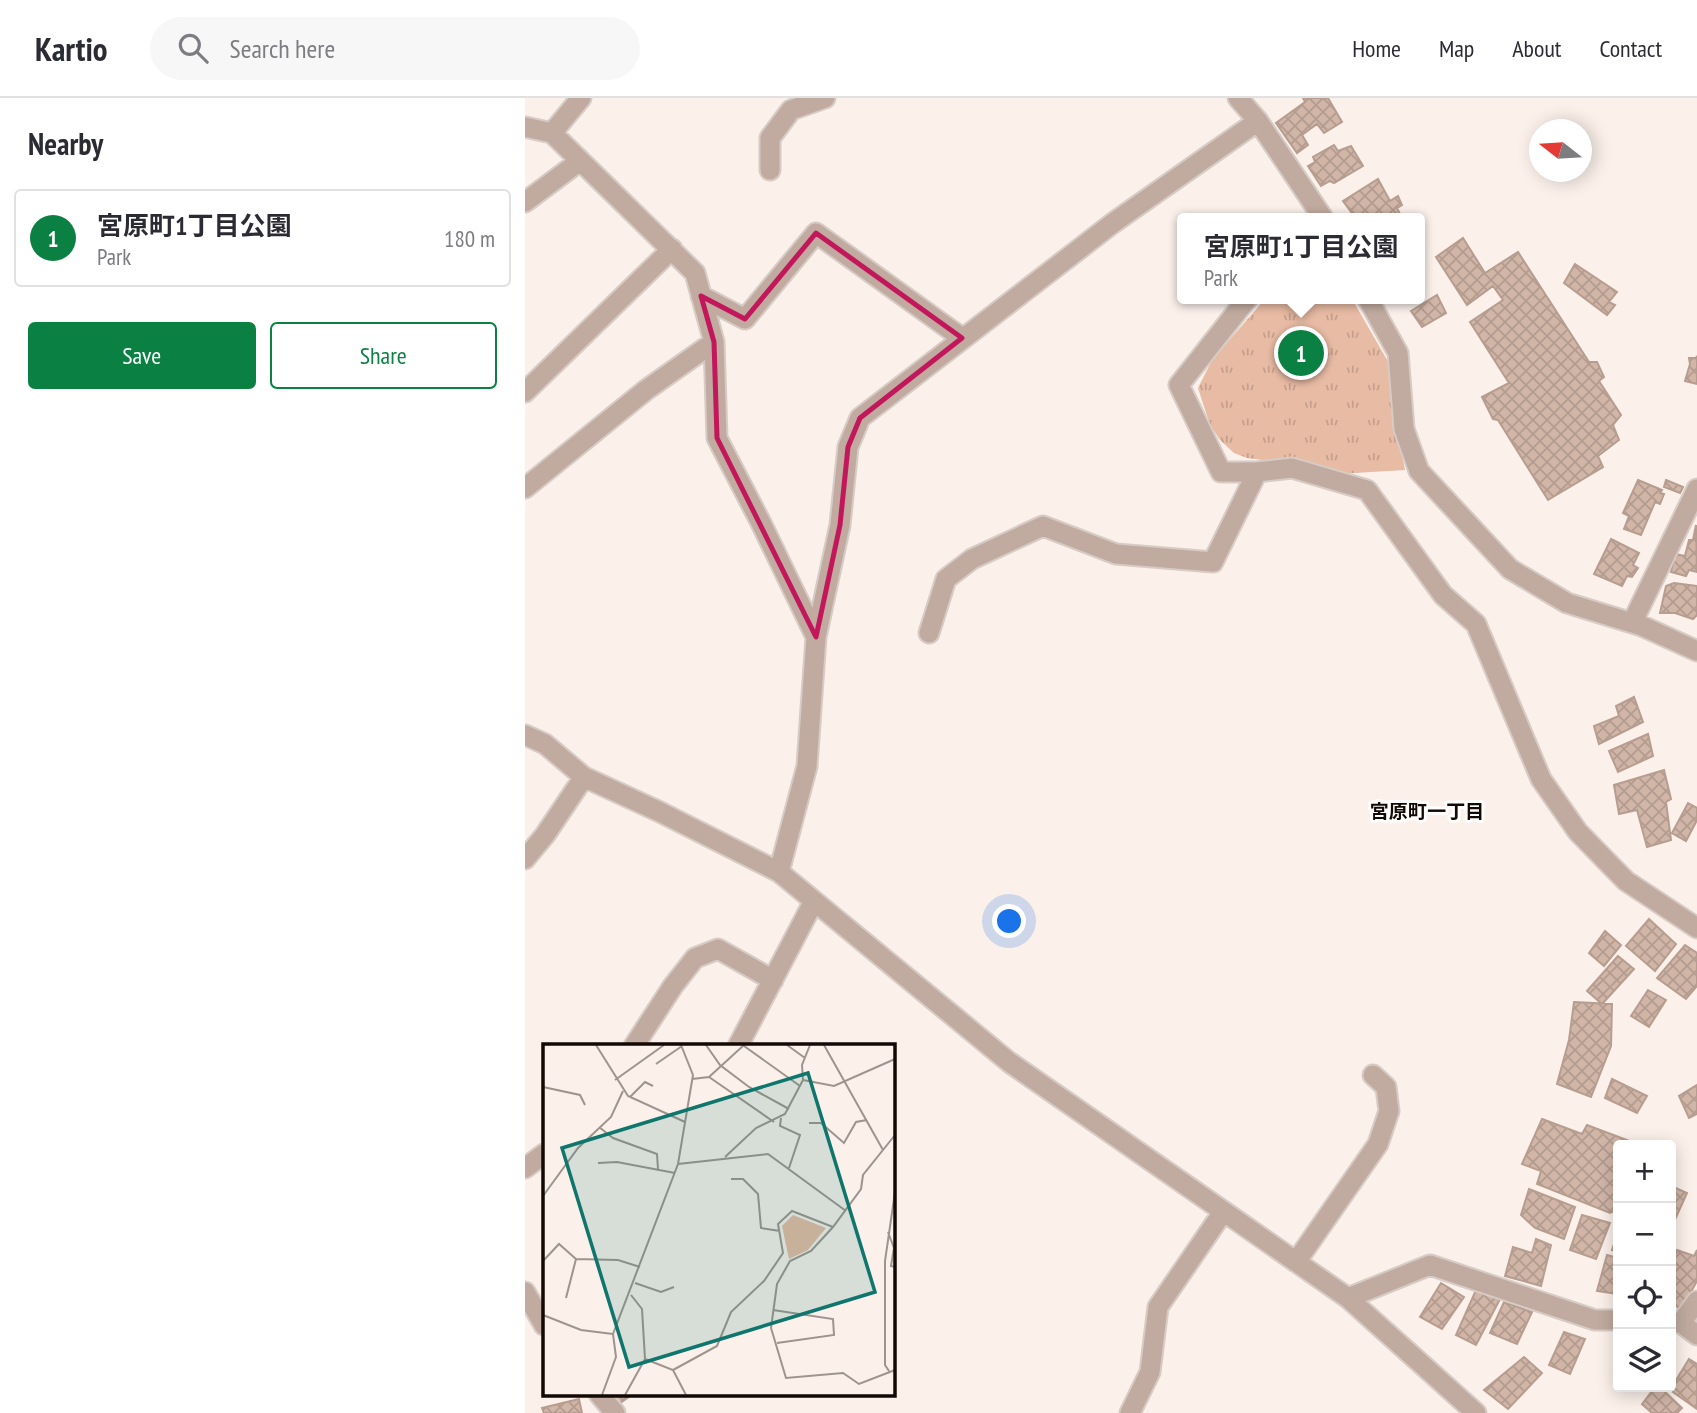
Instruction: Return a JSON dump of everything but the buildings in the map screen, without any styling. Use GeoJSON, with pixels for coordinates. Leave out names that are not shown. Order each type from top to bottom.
{"type":"FeatureCollection","features":[{"type":"Feature","properties":{"kind":"street"},"geometry":{"type":"LineString","coordinates":[[552,133],[581,98]]}},
{"type":"Feature","properties":{"kind":"street"},"geometry":{"type":"LineString","coordinates":[[770,170],[770,138],[791,110],[825,98]]}},
{"type":"Feature","properties":{"kind":"street"},"geometry":{"type":"LineString","coordinates":[[1238,98],[1258,121],[1316,213]]}},
{"type":"Feature","properties":{"kind":"street"},"geometry":{"type":"LineString","coordinates":[[779,872],[807,766],[815,637],[840,526],[848,447],[860,418],[1113,223],[1258,121]]}},
{"type":"Feature","properties":{"kind":"street"},"geometry":{"type":"LineString","coordinates":[[525,127],[552,133],[695,273],[714,342],[717,438],[815,637]]}},
{"type":"Feature","properties":{"kind":"street"},"geometry":{"type":"LineString","coordinates":[[525,202],[580,161]]}},
{"type":"Feature","properties":{"kind":"street"},"geometry":{"type":"LineString","coordinates":[[701,296],[745,319],[816,233],[963,338]]}},
{"type":"Feature","properties":{"kind":"street"},"geometry":{"type":"LineString","coordinates":[[525,392],[671,249]]}},
{"type":"Feature","properties":{"kind":"street"},"geometry":{"type":"LineString","coordinates":[[1243,304],[1179,386],[1221,472],[1292,468],[1367,490],[1443,595],[1476,624],[1541,779],[1578,832],[1626,881],[1697,928]]}},
{"type":"Feature","properties":{"kind":"street"},"geometry":{"type":"LineString","coordinates":[[1370,304],[1398,353],[1404,429],[1419,471],[1510,569],[1567,603],[1632,623],[1697,651]]}},
{"type":"Feature","properties":{"kind":"street"},"geometry":{"type":"LineString","coordinates":[[525,488],[646,390],[714,342]]}},
{"type":"Feature","properties":{"kind":"street"},"geometry":{"type":"LineString","coordinates":[[929,633],[946,579],[972,559],[1044,526],[1116,554],[1213,562],[1257,472]]}},
{"type":"Feature","properties":{"kind":"street"},"geometry":{"type":"LineString","coordinates":[[1632,623],[1697,489]]}},
{"type":"Feature","properties":{"kind":"street"},"geometry":{"type":"LineString","coordinates":[[525,734],[545,744],[584,777],[779,872],[1009,1062],[1348,1298],[1476,1413]]}},
{"type":"Feature","properties":{"kind":"street"},"geometry":{"type":"LineString","coordinates":[[525,859],[545,835],[584,777]]}},
{"type":"Feature","properties":{"kind":"street"},"geometry":{"type":"LineString","coordinates":[[739,1044],[814,901]]}},
{"type":"Feature","properties":{"kind":"street"},"geometry":{"type":"LineString","coordinates":[[635,1044],[695,958],[718,949],[773,980]]}},
{"type":"Feature","properties":{"kind":"street"},"geometry":{"type":"LineString","coordinates":[[1296,1262],[1378,1144],[1389,1111],[1386,1087],[1373,1075]]}},
{"type":"Feature","properties":{"kind":"street"},"geometry":{"type":"LineString","coordinates":[[525,1168],[543,1155]]}},
{"type":"Feature","properties":{"kind":"street"},"geometry":{"type":"LineString","coordinates":[[1130,1413],[1150,1373],[1158,1307],[1223,1212]]}},
{"type":"Feature","properties":{"kind":"street"},"geometry":{"type":"LineString","coordinates":[[1348,1298],[1430,1265],[1595,1320],[1613,1320]]}},
{"type":"Feature","properties":{"kind":"street"},"geometry":{"type":"LineString","coordinates":[[525,1292],[543,1323]]}},
{"type":"Feature","properties":{"kind":"street"},"geometry":{"type":"LineString","coordinates":[[1697,1301],[1676,1322],[1697,1335]]}},
{"type":"Feature","properties":{"kind":"street"},"geometry":{"type":"LineString","coordinates":[[601,1396],[615,1413]]}},
{"type":"Feature","properties":{"kind":"highlighted area"},"geometry":{"type":"Polygon","coordinates":[[[816,233],[962,338],[860,418],[848,447],[840,525],[816,637],[717,438],[714,342],[701,296],[745,319],[816,233]]]}},
{"type":"Feature","properties":{"kind":"green space"},"geometry":{"type":"Polygon","coordinates":[[[1261,304],[1355,304],[1390,365],[1392,405],[1405,470],[1337,474],[1302,465],[1247,458],[1234,453],[1220,440],[1210,425],[1198,388],[1212,360],[1261,304]]]}},
{"type":"Feature","properties":{"kind":"place","name":"宮原町1丁目公園"},"geometry":{"type":"Point","coordinates":[1301,353]}},
{"type":"Feature","properties":{"kind":"district","name":"宮原町一丁目"},"geometry":{"type":"Point","coordinates":[1427,811]}}]}
